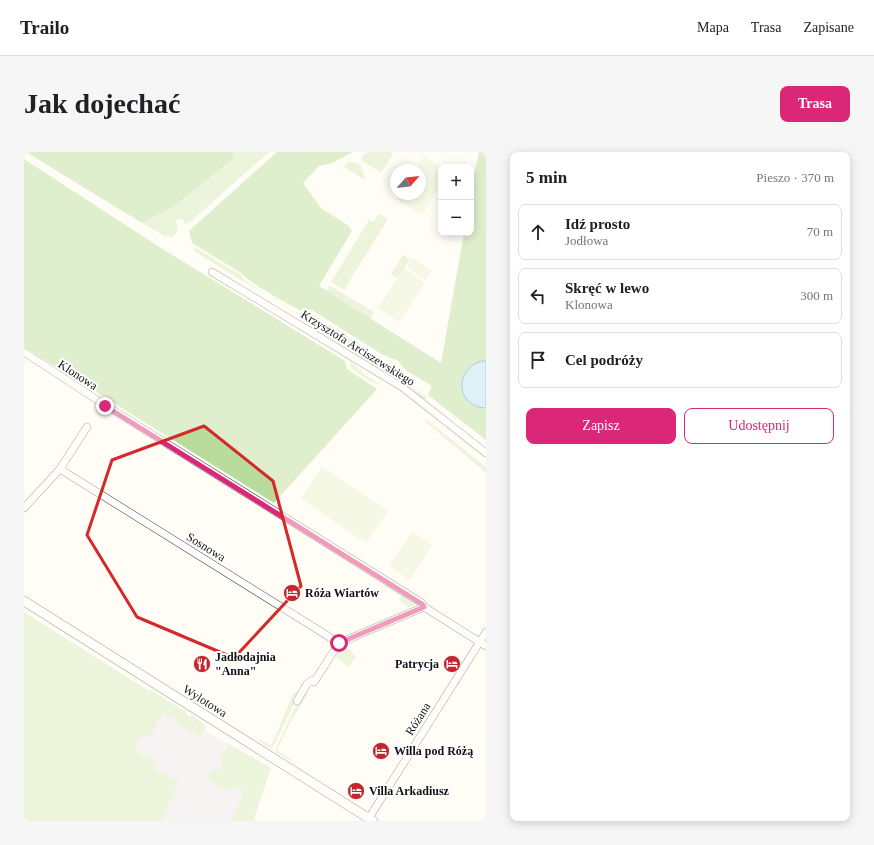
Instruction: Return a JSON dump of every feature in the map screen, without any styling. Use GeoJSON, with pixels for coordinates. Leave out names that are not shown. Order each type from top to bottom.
{"type":"FeatureCollection","features":[{"type":"Feature","properties":{"kind":"street","name":"Krzysztofa Arciszewskiego"},"geometry":{"type":"LineString","coordinates":[[212,272],[402,388],[486,452]]}},
{"type":"Feature","properties":{"kind":"street","name":"Klonowa"},"geometry":{"type":"LineString","coordinates":[[25,355],[422,604],[424,607],[486,646]]}},
{"type":"Feature","properties":{"kind":"street"},"geometry":{"type":"LineString","coordinates":[[24,508],[60,469],[87,427]]}},
{"type":"Feature","properties":{"kind":"street","name":"Sosnowa"},"geometry":{"type":"LineString","coordinates":[[60,469],[339,643]]}},
{"type":"Feature","properties":{"kind":"street","name":"Wylotowa"},"geometry":{"type":"LineString","coordinates":[[24,601],[371,820]]}},
{"type":"Feature","properties":{"kind":"street"},"geometry":{"type":"LineString","coordinates":[[297,701],[307,684],[312,680],[314,682],[339,643],[424,607]]}},
{"type":"Feature","properties":{"kind":"street","name":"Różana"},"geometry":{"type":"LineString","coordinates":[[371,820],[479,641],[486,632]]}},
{"type":"Feature","properties":{"kind":"highlighted area"},"geometry":{"type":"Polygon","coordinates":[[[204,426],[273,481],[301,586],[234,658],[137,617],[87,535],[112,460],[204,426]]]}},
{"type":"Feature","properties":{"kind":"shaded area"},"geometry":{"type":"Polygon","coordinates":[[[24,616],[204,730],[260,761],[245,821],[24,821],[24,616]]]}},
{"type":"Feature","properties":{"kind":"green space"},"geometry":{"type":"Polygon","coordinates":[[[26,152],[234,152],[232,160],[172,208],[142,223],[26,152]]]}},
{"type":"Feature","properties":{"kind":"green space"},"geometry":{"type":"Polygon","coordinates":[[[234,152],[269,152],[189,223],[184,224],[182,219],[176,220],[178,231],[172,238],[167,235],[166,237],[142,223],[172,208],[232,160],[234,152]]]}},
{"type":"Feature","properties":{"kind":"green space"},"geometry":{"type":"Polygon","coordinates":[[[277,152],[353,152],[332,163],[319,166],[303,183],[321,208],[349,226],[352,231],[319,286],[441,363],[463,236],[474,236],[474,174],[479,152],[486,152],[486,361],[482,361],[468,400],[474,405],[486,408],[486,440],[428,395],[432,386],[407,371],[397,360],[383,355],[312,310],[300,310],[279,299],[241,273],[192,243],[189,231],[277,152]]]}},
{"type":"Feature","properties":{"kind":"green space"},"geometry":{"type":"Polygon","coordinates":[[[369,152],[390,152],[393,154],[381,173],[361,160],[362,156],[369,152]]]}},
{"type":"Feature","properties":{"kind":"green space"},"geometry":{"type":"Polygon","coordinates":[[[424,156],[438,165],[438,189],[422,215],[399,200],[426,200],[426,164],[419,164],[424,156]]]}},
{"type":"Feature","properties":{"kind":"green space"},"geometry":{"type":"Polygon","coordinates":[[[24,159],[161,248],[345,361],[347,369],[377,389],[274,503],[24,347],[24,159]]]}},
{"type":"Feature","properties":{"kind":"green space"},"geometry":{"type":"Polygon","coordinates":[[[348,162],[356,162],[361,166],[365,180],[344,167],[348,162]]]}},
{"type":"Feature","properties":{"kind":"green space"},"geometry":{"type":"Polygon","coordinates":[[[379,214],[388,219],[344,290],[331,282],[369,220],[373,222],[379,214]]]}},
{"type":"Feature","properties":{"kind":"green space"},"geometry":{"type":"Polygon","coordinates":[[[193,246],[241,275],[244,280],[263,292],[195,252],[193,246]]]}},
{"type":"Feature","properties":{"kind":"green space"},"geometry":{"type":"Polygon","coordinates":[[[403,255],[410,259],[398,278],[391,274],[403,255]]]}},
{"type":"Feature","properties":{"kind":"green space"},"geometry":{"type":"Polygon","coordinates":[[[413,258],[432,271],[425,280],[407,267],[413,258]]]}},
{"type":"Feature","properties":{"kind":"green space"},"geometry":{"type":"Polygon","coordinates":[[[404,268],[425,283],[399,322],[378,308],[404,268]]]}},
{"type":"Feature","properties":{"kind":"green space"},"geometry":{"type":"Polygon","coordinates":[[[329,285],[374,312],[371,319],[326,291],[329,285]]]}},
{"type":"Feature","properties":{"kind":"green space"},"geometry":{"type":"Polygon","coordinates":[[[270,296],[299,314],[311,313],[323,321],[321,329],[270,296]]]}},
{"type":"Feature","properties":{"kind":"green space"},"geometry":{"type":"Polygon","coordinates":[[[329,324],[363,346],[339,340],[329,334],[329,324]]]}},
{"type":"Feature","properties":{"kind":"green space"},"geometry":{"type":"Polygon","coordinates":[[[330,337],[338,342],[362,348],[385,363],[391,374],[428,398],[424,399],[330,337]]]}},
{"type":"Feature","properties":{"kind":"green space"},"geometry":{"type":"Polygon","coordinates":[[[349,360],[362,371],[361,372],[383,386],[369,381],[351,368],[349,360]]]}},
{"type":"Feature","properties":{"kind":"green space"},"geometry":{"type":"Polygon","coordinates":[[[427,420],[486,467],[486,473],[425,421],[427,420]]]}},
{"type":"Feature","properties":{"kind":"green space"},"geometry":{"type":"Polygon","coordinates":[[[322,467],[388,511],[366,543],[301,499],[322,467]]]}},
{"type":"Feature","properties":{"kind":"green space"},"geometry":{"type":"Polygon","coordinates":[[[412,532],[432,545],[410,580],[389,566],[412,532]]]}},
{"type":"Feature","properties":{"kind":"green space"},"geometry":{"type":"Polygon","coordinates":[[[387,584],[418,603],[408,608],[398,599],[402,597],[385,586],[387,584]]]}},
{"type":"Feature","properties":{"kind":"green space"},"geometry":{"type":"Polygon","coordinates":[[[24,612],[149,691],[150,689],[181,709],[187,711],[185,713],[190,717],[192,714],[206,727],[201,738],[180,725],[173,717],[162,715],[151,736],[138,738],[136,748],[140,754],[157,761],[154,769],[179,781],[161,821],[24,821],[24,612]]]}},
{"type":"Feature","properties":{"kind":"green space"},"geometry":{"type":"Polygon","coordinates":[[[346,646],[356,656],[348,667],[336,657],[339,650],[346,646]]]}},
{"type":"Feature","properties":{"kind":"green space"},"geometry":{"type":"Polygon","coordinates":[[[298,691],[296,700],[272,749],[258,741],[259,739],[271,746],[293,694],[298,691]]]}},
{"type":"Feature","properties":{"kind":"green space"},"geometry":{"type":"Polygon","coordinates":[[[305,693],[308,694],[292,719],[277,750],[292,760],[291,761],[276,752],[276,748],[298,701],[305,693]]]}},
{"type":"Feature","properties":{"kind":"green space"},"geometry":{"type":"Polygon","coordinates":[[[229,745],[271,768],[254,819],[256,821],[232,821],[244,792],[233,786],[230,792],[214,784],[208,778],[210,772],[221,768],[220,760],[229,745]]]}},
{"type":"Feature","properties":{"kind":"water"},"geometry":{"type":"Polygon","coordinates":[[[486,361],[486,408],[476,406],[469,401],[464,395],[462,387],[466,372],[473,365],[486,361]]]}},
{"type":"Feature","properties":{"kind":"place","name":"Róża Wiartów"},"geometry":{"type":"Point","coordinates":[292,593]}},
{"type":"Feature","properties":{"kind":"place","name":"Jadłodajnia \"Anna\""},"geometry":{"type":"Point","coordinates":[202,664]}},
{"type":"Feature","properties":{"kind":"place","name":"Patrycja"},"geometry":{"type":"Point","coordinates":[452,664]}},
{"type":"Feature","properties":{"kind":"place","name":"Willa pod Różą"},"geometry":{"type":"Point","coordinates":[381,751]}},
{"type":"Feature","properties":{"kind":"place","name":"Villa Arkadiusz"},"geometry":{"type":"Point","coordinates":[356,791]}},
{"type":"Feature","properties":{"kind":"route"},"geometry":{"type":"LineString","coordinates":[[105,406],[422,604],[424,607],[351,640],[339,643]]}}]}
